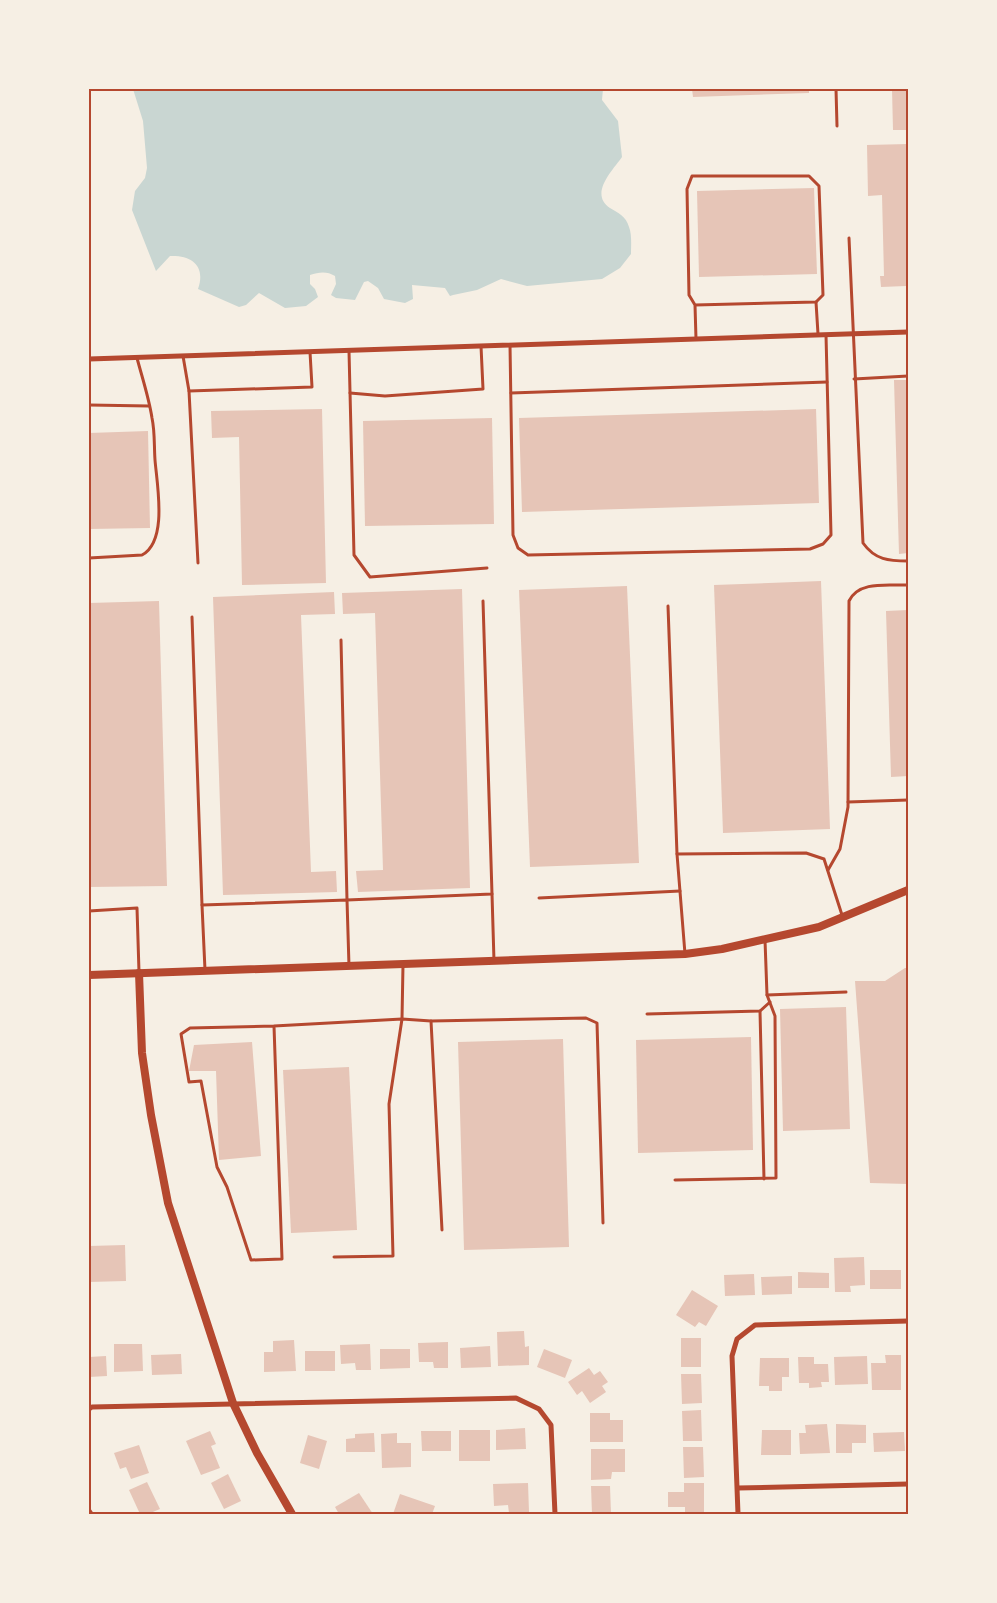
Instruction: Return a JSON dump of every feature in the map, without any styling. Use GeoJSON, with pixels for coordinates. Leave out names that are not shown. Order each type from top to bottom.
{"type":"FeatureCollection","features":[{"type":"Feature","properties":{"kind":"street"},"geometry":{"type":"LineString","coordinates":[[89,358],[908,332]]}},
{"type":"Feature","properties":{"kind":"street"},"geometry":{"type":"LineString","coordinates":[[89,974],[494,962],[685,954],[764,940],[843,918],[908,890]]}},
{"type":"Feature","properties":{"kind":"street"},"geometry":{"type":"LineString","coordinates":[[139,973],[144,1062],[151,1115],[168,1203],[233,1403],[257,1453],[292,1514]]}},
{"type":"Feature","properties":{"kind":"street"},"geometry":{"type":"LineString","coordinates":[[738,1514],[732,1356],[737,1339],[755,1325],[908,1321]]}},
{"type":"Feature","properties":{"kind":"street"},"geometry":{"type":"LineString","coordinates":[[89,1409],[92,1407],[233,1403],[516,1398],[539,1409],[551,1425],[556,1514]]}},
{"type":"Feature","properties":{"kind":"street"},"geometry":{"type":"LineString","coordinates":[[738,1488],[908,1484]]}},
{"type":"Feature","properties":{"kind":"lane"},"geometry":{"type":"LineString","coordinates":[[836,89],[837,126]]}},
{"type":"Feature","properties":{"kind":"lane"},"geometry":{"type":"LineString","coordinates":[[695,305],[816,302],[823,295],[819,186],[809,176],[692,176],[687,189],[689,295],[695,305],[696,339]]}},
{"type":"Feature","properties":{"kind":"lane"},"geometry":{"type":"LineString","coordinates":[[849,238],[863,543],[876,557],[885,560],[908,561]]}},
{"type":"Feature","properties":{"kind":"lane"},"geometry":{"type":"LineString","coordinates":[[816,302],[818,335]]}},
{"type":"Feature","properties":{"kind":"lane"},"geometry":{"type":"LineString","coordinates":[[510,345],[513,535],[518,548],[528,555],[810,549],[823,544],[831,535],[826,335]]}},
{"type":"Feature","properties":{"kind":"lane"},"geometry":{"type":"LineString","coordinates":[[350,393],[385,396],[483,390],[481,346]]}},
{"type":"Feature","properties":{"kind":"lane"},"geometry":{"type":"LineString","coordinates":[[349,351],[354,555],[370,576],[487,568]]}},
{"type":"Feature","properties":{"kind":"lane"},"geometry":{"type":"LineString","coordinates":[[189,391],[312,387],[310,352]]}},
{"type":"Feature","properties":{"kind":"lane"},"geometry":{"type":"LineString","coordinates":[[183,356],[189,391],[198,563]]}},
{"type":"Feature","properties":{"kind":"lane"},"geometry":{"type":"LineString","coordinates":[[89,558],[142,555],[148,552],[153,544],[158,523],[159,492],[153,419],[137,357]]}},
{"type":"Feature","properties":{"kind":"lane"},"geometry":{"type":"LineString","coordinates":[[854,379],[908,376]]}},
{"type":"Feature","properties":{"kind":"lane"},"geometry":{"type":"LineString","coordinates":[[511,393],[827,382]]}},
{"type":"Feature","properties":{"kind":"lane"},"geometry":{"type":"LineString","coordinates":[[89,405],[149,406]]}},
{"type":"Feature","properties":{"kind":"lane"},"geometry":{"type":"LineString","coordinates":[[828,871],[840,849],[848,802],[849,601],[855,592],[866,586],[908,585]]}},
{"type":"Feature","properties":{"kind":"lane"},"geometry":{"type":"LineString","coordinates":[[483,601],[494,962]]}},
{"type":"Feature","properties":{"kind":"lane"},"geometry":{"type":"LineString","coordinates":[[668,606],[677,854],[685,954]]}},
{"type":"Feature","properties":{"kind":"lane"},"geometry":{"type":"LineString","coordinates":[[192,617],[205,971]]}},
{"type":"Feature","properties":{"kind":"lane"},"geometry":{"type":"LineString","coordinates":[[341,640],[350,966]]}},
{"type":"Feature","properties":{"kind":"lane"},"geometry":{"type":"LineString","coordinates":[[848,802],[908,800]]}},
{"type":"Feature","properties":{"kind":"lane"},"geometry":{"type":"LineString","coordinates":[[677,854],[806,853],[824,859],[843,918]]}},
{"type":"Feature","properties":{"kind":"lane"},"geometry":{"type":"LineString","coordinates":[[539,898],[680,891]]}},
{"type":"Feature","properties":{"kind":"lane"},"geometry":{"type":"LineString","coordinates":[[202,905],[492,894]]}},
{"type":"Feature","properties":{"kind":"lane"},"geometry":{"type":"LineString","coordinates":[[89,910],[137,908],[139,973]]}},
{"type":"Feature","properties":{"kind":"lane"},"geometry":{"type":"LineString","coordinates":[[675,1180],[776,1178],[775,1016],[767,995],[764,940]]}},
{"type":"Feature","properties":{"kind":"lane"},"geometry":{"type":"LineString","coordinates":[[334,1257],[393,1256],[389,1104],[402,1019],[403,964]]}},
{"type":"Feature","properties":{"kind":"lane"},"geometry":{"type":"LineString","coordinates":[[767,995],[846,992]]}},
{"type":"Feature","properties":{"kind":"lane"},"geometry":{"type":"LineString","coordinates":[[646,1014],[760,1011],[770,1002]]}},
{"type":"Feature","properties":{"kind":"lane"},"geometry":{"type":"LineString","coordinates":[[760,1011],[764,1178]]}},
{"type":"Feature","properties":{"kind":"lane"},"geometry":{"type":"LineString","coordinates":[[274,1026],[282,1259],[251,1260],[227,1187],[217,1167],[202,1081],[189,1082],[181,1034],[190,1028],[274,1026],[402,1019],[431,1021],[586,1018],[597,1023],[603,1222]]}},
{"type":"Feature","properties":{"kind":"lane"},"geometry":{"type":"LineString","coordinates":[[431,1021],[442,1230]]}},
{"type":"Feature","properties":{"kind":"shaded area"},"geometry":{"type":"Polygon","coordinates":[[[133,89],[603,89],[602,100],[618,121],[622,157],[604,182],[602,196],[604,202],[628,223],[631,233],[631,254],[620,268],[602,279],[527,286],[501,279],[477,290],[450,296],[445,288],[412,285],[413,299],[405,303],[384,299],[378,288],[368,281],[364,282],[355,300],[336,298],[331,295],[336,284],[335,276],[329,273],[320,273],[310,275],[310,284],[315,289],[318,297],[306,306],[285,308],[259,293],[246,305],[239,307],[198,289],[200,274],[198,268],[191,260],[170,256],[156,271],[132,210],[135,191],[145,178],[147,168],[143,121],[133,89]]]}},
{"type":"Feature","properties":{"kind":"building"},"geometry":{"type":"Polygon","coordinates":[[[692,89],[809,89],[809,93],[693,97],[692,89]]]}},
{"type":"Feature","properties":{"kind":"building"},"geometry":{"type":"Polygon","coordinates":[[[892,89],[908,89],[908,130],[893,130],[892,89]]]}},
{"type":"Feature","properties":{"kind":"building"},"geometry":{"type":"Polygon","coordinates":[[[908,144],[908,288],[906,286],[881,287],[880,276],[884,276],[882,195],[868,196],[867,145],[908,144]]]}},
{"type":"Feature","properties":{"kind":"building"},"geometry":{"type":"Polygon","coordinates":[[[814,188],[817,274],[699,277],[697,191],[814,188]]]}},
{"type":"Feature","properties":{"kind":"building"},"geometry":{"type":"Polygon","coordinates":[[[894,380],[908,380],[908,553],[899,554],[894,380]]]}},
{"type":"Feature","properties":{"kind":"building"},"geometry":{"type":"Polygon","coordinates":[[[322,409],[326,583],[242,585],[239,437],[212,438],[211,411],[322,409]]]}},
{"type":"Feature","properties":{"kind":"building"},"geometry":{"type":"Polygon","coordinates":[[[816,409],[819,503],[522,512],[519,418],[816,409]]]}},
{"type":"Feature","properties":{"kind":"building"},"geometry":{"type":"Polygon","coordinates":[[[492,418],[494,524],[365,526],[363,421],[492,418]]]}},
{"type":"Feature","properties":{"kind":"building"},"geometry":{"type":"Polygon","coordinates":[[[148,431],[150,528],[89,529],[89,433],[148,431]]]}},
{"type":"Feature","properties":{"kind":"building"},"geometry":{"type":"Polygon","coordinates":[[[821,581],[830,829],[723,833],[714,585],[821,581]]]}},
{"type":"Feature","properties":{"kind":"building"},"geometry":{"type":"Polygon","coordinates":[[[627,586],[639,863],[530,867],[519,590],[627,586]]]}},
{"type":"Feature","properties":{"kind":"building"},"geometry":{"type":"Polygon","coordinates":[[[462,589],[470,888],[358,892],[356,871],[383,870],[375,613],[343,614],[342,593],[462,589]]]}},
{"type":"Feature","properties":{"kind":"building"},"geometry":{"type":"Polygon","coordinates":[[[334,592],[335,614],[301,615],[311,872],[336,871],[337,892],[223,895],[213,597],[334,592]]]}},
{"type":"Feature","properties":{"kind":"building"},"geometry":{"type":"Polygon","coordinates":[[[159,601],[167,886],[89,887],[89,603],[159,601]]]}},
{"type":"Feature","properties":{"kind":"building"},"geometry":{"type":"Polygon","coordinates":[[[908,610],[908,776],[891,777],[886,611],[908,610]]]}},
{"type":"Feature","properties":{"kind":"building"},"geometry":{"type":"Polygon","coordinates":[[[908,968],[908,1184],[870,1183],[855,981],[885,981],[908,968]]]}},
{"type":"Feature","properties":{"kind":"building"},"geometry":{"type":"Polygon","coordinates":[[[846,1007],[850,1129],[783,1131],[780,1009],[846,1007]]]}},
{"type":"Feature","properties":{"kind":"building"},"geometry":{"type":"Polygon","coordinates":[[[751,1037],[753,1150],[638,1153],[636,1040],[751,1037]]]}},
{"type":"Feature","properties":{"kind":"building"},"geometry":{"type":"Polygon","coordinates":[[[563,1039],[569,1247],[464,1250],[458,1042],[563,1039]]]}},
{"type":"Feature","properties":{"kind":"building"},"geometry":{"type":"Polygon","coordinates":[[[252,1042],[261,1156],[219,1160],[216,1071],[189,1071],[194,1045],[252,1042]]]}},
{"type":"Feature","properties":{"kind":"building"},"geometry":{"type":"Polygon","coordinates":[[[349,1067],[357,1230],[291,1233],[283,1070],[349,1067]]]}},
{"type":"Feature","properties":{"kind":"building"},"geometry":{"type":"Polygon","coordinates":[[[125,1245],[126,1281],[89,1282],[89,1246],[125,1245]]]}},
{"type":"Feature","properties":{"kind":"building"},"geometry":{"type":"Polygon","coordinates":[[[864,1257],[865,1285],[850,1286],[851,1292],[835,1292],[834,1258],[864,1257]]]}},
{"type":"Feature","properties":{"kind":"building"},"geometry":{"type":"Polygon","coordinates":[[[870,1270],[901,1270],[901,1289],[870,1289],[870,1270]]]}},
{"type":"Feature","properties":{"kind":"building"},"geometry":{"type":"Polygon","coordinates":[[[798,1272],[829,1273],[829,1288],[798,1288],[798,1272]]]}},
{"type":"Feature","properties":{"kind":"building"},"geometry":{"type":"Polygon","coordinates":[[[754,1274],[755,1295],[725,1296],[724,1275],[754,1274]]]}},
{"type":"Feature","properties":{"kind":"building"},"geometry":{"type":"Polygon","coordinates":[[[792,1276],[792,1294],[762,1295],[761,1277],[792,1276]]]}},
{"type":"Feature","properties":{"kind":"building"},"geometry":{"type":"Polygon","coordinates":[[[692,1290],[718,1306],[706,1326],[699,1322],[695,1327],[676,1315],[692,1290]]]}},
{"type":"Feature","properties":{"kind":"building"},"geometry":{"type":"Polygon","coordinates":[[[524,1331],[525,1347],[529,1346],[529,1365],[498,1366],[497,1332],[524,1331]]]}},
{"type":"Feature","properties":{"kind":"building"},"geometry":{"type":"Polygon","coordinates":[[[681,1338],[701,1338],[701,1367],[681,1367],[681,1338]]]}},
{"type":"Feature","properties":{"kind":"building"},"geometry":{"type":"Polygon","coordinates":[[[294,1340],[296,1371],[264,1372],[264,1352],[273,1352],[273,1341],[294,1340]]]}},
{"type":"Feature","properties":{"kind":"building"},"geometry":{"type":"Polygon","coordinates":[[[448,1342],[448,1368],[434,1368],[433,1362],[419,1362],[418,1343],[448,1342]]]}},
{"type":"Feature","properties":{"kind":"building"},"geometry":{"type":"Polygon","coordinates":[[[114,1344],[142,1344],[143,1371],[114,1372],[114,1344]]]}},
{"type":"Feature","properties":{"kind":"building"},"geometry":{"type":"Polygon","coordinates":[[[370,1344],[371,1370],[356,1370],[355,1363],[341,1364],[340,1345],[370,1344]]]}},
{"type":"Feature","properties":{"kind":"building"},"geometry":{"type":"Polygon","coordinates":[[[490,1346],[491,1367],[461,1368],[460,1348],[490,1346]]]}},
{"type":"Feature","properties":{"kind":"building"},"geometry":{"type":"Polygon","coordinates":[[[380,1349],[410,1349],[410,1368],[380,1369],[380,1349]]]}},
{"type":"Feature","properties":{"kind":"building"},"geometry":{"type":"Polygon","coordinates":[[[544,1349],[572,1360],[565,1378],[537,1367],[544,1349]]]}},
{"type":"Feature","properties":{"kind":"building"},"geometry":{"type":"Polygon","coordinates":[[[305,1351],[335,1351],[335,1371],[305,1371],[305,1351]]]}},
{"type":"Feature","properties":{"kind":"building"},"geometry":{"type":"Polygon","coordinates":[[[181,1354],[182,1374],[152,1375],[151,1355],[181,1354]]]}},
{"type":"Feature","properties":{"kind":"building"},"geometry":{"type":"Polygon","coordinates":[[[885,1355],[901,1355],[901,1390],[872,1390],[871,1363],[886,1363],[885,1355]]]}},
{"type":"Feature","properties":{"kind":"building"},"geometry":{"type":"Polygon","coordinates":[[[106,1356],[107,1376],[89,1377],[89,1357],[106,1356]]]}},
{"type":"Feature","properties":{"kind":"building"},"geometry":{"type":"Polygon","coordinates":[[[867,1356],[868,1384],[835,1385],[834,1357],[867,1356]]]}},
{"type":"Feature","properties":{"kind":"building"},"geometry":{"type":"Polygon","coordinates":[[[798,1357],[814,1357],[814,1364],[828,1364],[829,1382],[821,1382],[822,1387],[809,1388],[809,1383],[799,1383],[798,1357]]]}},
{"type":"Feature","properties":{"kind":"building"},"geometry":{"type":"Polygon","coordinates":[[[760,1358],[789,1358],[789,1377],[782,1377],[782,1391],[769,1391],[769,1386],[759,1386],[760,1358]]]}},
{"type":"Feature","properties":{"kind":"building"},"geometry":{"type":"Polygon","coordinates":[[[589,1368],[594,1375],[600,1371],[608,1382],[602,1386],[606,1392],[590,1403],[582,1391],[577,1395],[568,1382],[589,1368]]]}},
{"type":"Feature","properties":{"kind":"building"},"geometry":{"type":"Polygon","coordinates":[[[681,1374],[701,1374],[702,1403],[682,1404],[681,1374]]]}},
{"type":"Feature","properties":{"kind":"building"},"geometry":{"type":"Polygon","coordinates":[[[701,1410],[702,1441],[683,1441],[682,1411],[701,1410]]]}},
{"type":"Feature","properties":{"kind":"building"},"geometry":{"type":"Polygon","coordinates":[[[590,1413],[610,1413],[610,1420],[623,1420],[623,1442],[590,1442],[590,1413]]]}},
{"type":"Feature","properties":{"kind":"building"},"geometry":{"type":"Polygon","coordinates":[[[827,1424],[830,1453],[800,1454],[799,1433],[806,1433],[805,1425],[827,1424]]]}},
{"type":"Feature","properties":{"kind":"building"},"geometry":{"type":"Polygon","coordinates":[[[836,1424],[866,1425],[866,1443],[852,1443],[852,1453],[836,1453],[836,1424]]]}},
{"type":"Feature","properties":{"kind":"building"},"geometry":{"type":"Polygon","coordinates":[[[525,1428],[526,1449],[496,1450],[496,1430],[525,1428]]]}},
{"type":"Feature","properties":{"kind":"building"},"geometry":{"type":"Polygon","coordinates":[[[459,1430],[490,1430],[490,1461],[459,1461],[459,1430]]]}},
{"type":"Feature","properties":{"kind":"building"},"geometry":{"type":"Polygon","coordinates":[[[762,1430],[791,1430],[791,1455],[761,1455],[762,1430]]]}},
{"type":"Feature","properties":{"kind":"building"},"geometry":{"type":"Polygon","coordinates":[[[210,1431],[216,1444],[211,1446],[220,1468],[201,1475],[186,1441],[210,1431]]]}},
{"type":"Feature","properties":{"kind":"building"},"geometry":{"type":"Polygon","coordinates":[[[421,1431],[451,1431],[451,1451],[422,1451],[421,1431]]]}},
{"type":"Feature","properties":{"kind":"building"},"geometry":{"type":"Polygon","coordinates":[[[904,1432],[905,1451],[874,1452],[873,1433],[904,1432]]]}},
{"type":"Feature","properties":{"kind":"building"},"geometry":{"type":"Polygon","coordinates":[[[374,1433],[375,1452],[346,1452],[346,1439],[355,1438],[355,1434],[374,1433]]]}},
{"type":"Feature","properties":{"kind":"building"},"geometry":{"type":"Polygon","coordinates":[[[397,1433],[397,1443],[411,1443],[411,1467],[382,1468],[381,1434],[397,1433]]]}},
{"type":"Feature","properties":{"kind":"building"},"geometry":{"type":"Polygon","coordinates":[[[308,1435],[327,1441],[319,1469],[300,1463],[308,1435]]]}},
{"type":"Feature","properties":{"kind":"building"},"geometry":{"type":"Polygon","coordinates":[[[139,1445],[149,1473],[131,1479],[126,1467],[120,1469],[114,1453],[139,1445]]]}},
{"type":"Feature","properties":{"kind":"building"},"geometry":{"type":"Polygon","coordinates":[[[683,1447],[703,1447],[704,1477],[684,1478],[683,1447]]]}},
{"type":"Feature","properties":{"kind":"building"},"geometry":{"type":"Polygon","coordinates":[[[591,1449],[625,1449],[625,1472],[612,1472],[611,1479],[591,1480],[591,1449]]]}},
{"type":"Feature","properties":{"kind":"building"},"geometry":{"type":"Polygon","coordinates":[[[228,1474],[241,1501],[224,1509],[211,1483],[228,1474]]]}},
{"type":"Feature","properties":{"kind":"building"},"geometry":{"type":"Polygon","coordinates":[[[147,1482],[160,1509],[148,1514],[140,1514],[129,1490],[147,1482]]]}},
{"type":"Feature","properties":{"kind":"building"},"geometry":{"type":"Polygon","coordinates":[[[528,1483],[529,1512],[509,1513],[508,1505],[494,1506],[493,1484],[528,1483]]]}},
{"type":"Feature","properties":{"kind":"building"},"geometry":{"type":"Polygon","coordinates":[[[684,1483],[704,1483],[704,1514],[685,1514],[685,1507],[668,1507],[668,1492],[684,1492],[684,1483]]]}},
{"type":"Feature","properties":{"kind":"building"},"geometry":{"type":"Polygon","coordinates":[[[591,1486],[610,1486],[611,1514],[592,1514],[591,1486]]]}},
{"type":"Feature","properties":{"kind":"building"},"geometry":{"type":"Polygon","coordinates":[[[359,1493],[373,1514],[339,1514],[335,1507],[359,1493]]]}},
{"type":"Feature","properties":{"kind":"building"},"geometry":{"type":"Polygon","coordinates":[[[400,1494],[435,1506],[432,1514],[393,1514],[400,1494]]]}}]}
